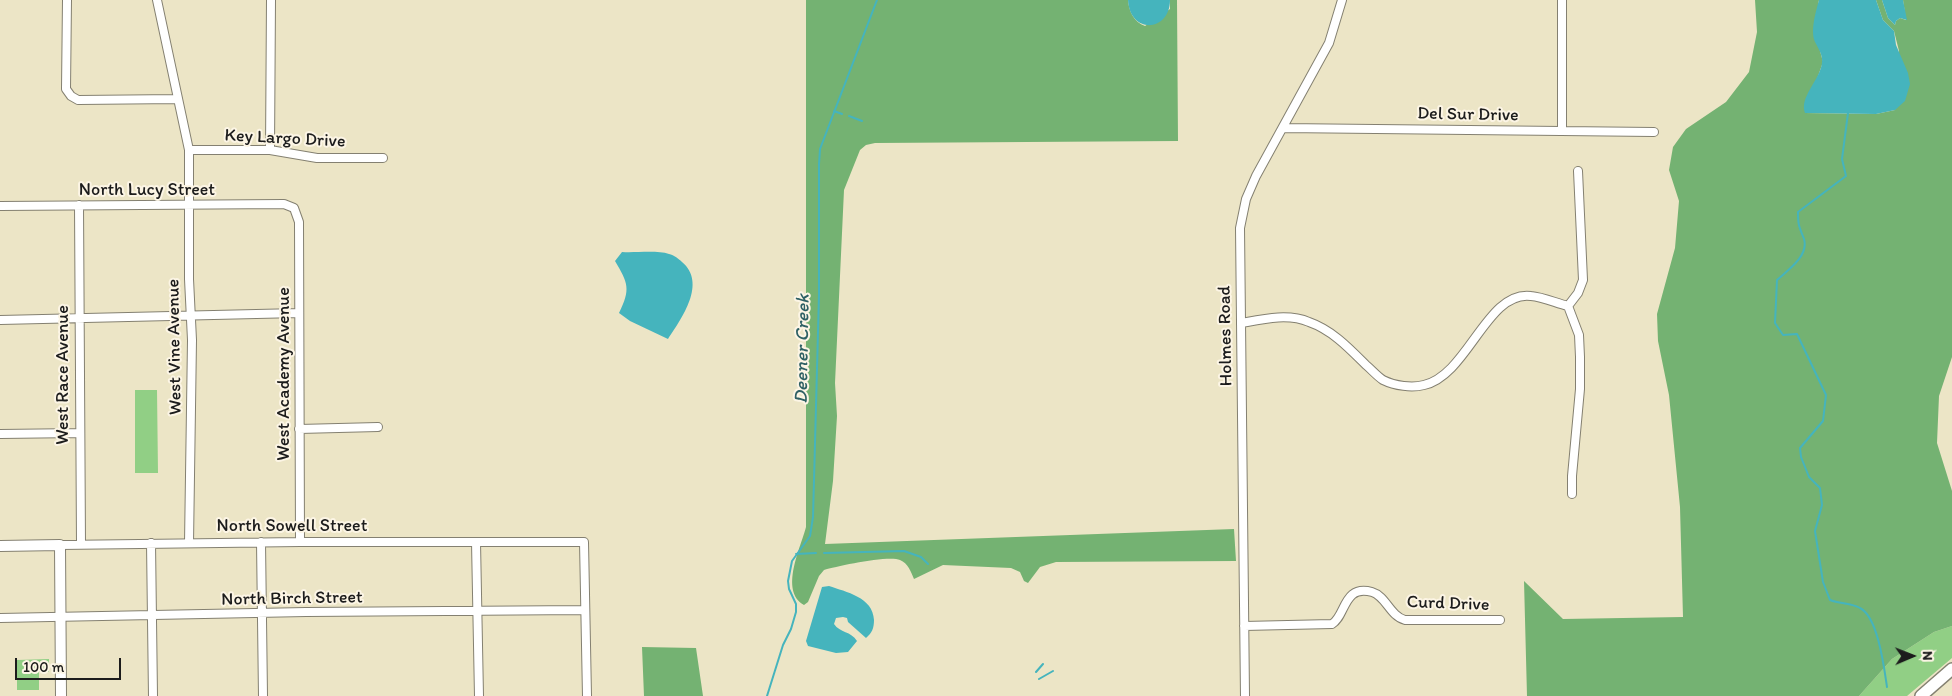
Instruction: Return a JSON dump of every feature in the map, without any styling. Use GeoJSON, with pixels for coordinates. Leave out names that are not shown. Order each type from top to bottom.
{"type":"FeatureCollection","features":[{"type":"Feature","properties":{"kind":"main road"},"geometry":{"type":"LineString","coordinates":[[1921,696],[1952,669]]}},
{"type":"Feature","properties":{"kind":"street"},"geometry":{"type":"LineString","coordinates":[[67,0],[66,89],[71,96],[78,100],[178,99]]}},
{"type":"Feature","properties":{"kind":"street"},"geometry":{"type":"LineString","coordinates":[[157,0],[189,150]]}},
{"type":"Feature","properties":{"kind":"street"},"geometry":{"type":"LineString","coordinates":[[270,150],[271,0]]}},
{"type":"Feature","properties":{"kind":"street","name":"Holmes Road"},"geometry":{"type":"LineString","coordinates":[[1245,696],[1240,228],[1246,199],[1329,43],[1342,0]]}},
{"type":"Feature","properties":{"kind":"street"},"geometry":{"type":"LineString","coordinates":[[1562,0],[1562,131]]}},
{"type":"Feature","properties":{"kind":"street","name":"Del Sur Drive"},"geometry":{"type":"LineString","coordinates":[[1283,128],[1654,132]]}},
{"type":"Feature","properties":{"kind":"street","name":"Key Largo Drive"},"geometry":{"type":"LineString","coordinates":[[189,150],[270,150],[317,158],[383,158]]}},
{"type":"Feature","properties":{"kind":"street","name":"West Vine Avenue"},"geometry":{"type":"LineString","coordinates":[[189,150],[189,279],[192,340],[189,543]]}},
{"type":"Feature","properties":{"kind":"street"},"geometry":{"type":"LineString","coordinates":[[1568,306],[1578,293],[1583,280],[1578,172]]}},
{"type":"Feature","properties":{"kind":"street","name":"North Lucy Street"},"geometry":{"type":"LineString","coordinates":[[0,206],[284,204],[294,208]]}},
{"type":"Feature","properties":{"kind":"street","name":"West Race Avenue"},"geometry":{"type":"LineString","coordinates":[[79,205],[81,544]]}},
{"type":"Feature","properties":{"kind":"street","name":"West Academy Avenue"},"geometry":{"type":"LineString","coordinates":[[294,208],[299,222],[300,542]]}},
{"type":"Feature","properties":{"kind":"street"},"geometry":{"type":"LineString","coordinates":[[1242,323],[1282,317],[1308,321],[1340,340],[1385,381],[1407,386],[1424,385],[1437,380],[1451,368],[1492,316],[1510,300],[1531,296],[1568,306]]}},
{"type":"Feature","properties":{"kind":"street"},"geometry":{"type":"LineString","coordinates":[[1568,306],[1578,335],[1580,357],[1580,389],[1572,494]]}},
{"type":"Feature","properties":{"kind":"street"},"geometry":{"type":"LineString","coordinates":[[0,320],[299,313]]}},
{"type":"Feature","properties":{"kind":"street"},"geometry":{"type":"LineString","coordinates":[[299,429],[378,427]]}},
{"type":"Feature","properties":{"kind":"street"},"geometry":{"type":"LineString","coordinates":[[0,434],[80,433]]}},
{"type":"Feature","properties":{"kind":"street"},"geometry":{"type":"LineString","coordinates":[[261,542],[263,696]]}},
{"type":"Feature","properties":{"kind":"street","name":"North Sowell Street"},"geometry":{"type":"LineString","coordinates":[[0,546],[261,542],[584,542],[586,610]]}},
{"type":"Feature","properties":{"kind":"street"},"geometry":{"type":"LineString","coordinates":[[476,542],[479,696]]}},
{"type":"Feature","properties":{"kind":"street"},"geometry":{"type":"LineString","coordinates":[[151,543],[153,696]]}},
{"type":"Feature","properties":{"kind":"street"},"geometry":{"type":"LineString","coordinates":[[60,545],[61,696]]}},
{"type":"Feature","properties":{"kind":"street","name":"Curd Drive"},"geometry":{"type":"LineString","coordinates":[[1244,626],[1332,624],[1336,622],[1343,604],[1348,598],[1364,591],[1379,596],[1397,617],[1405,620],[1500,620]]}},
{"type":"Feature","properties":{"kind":"street"},"geometry":{"type":"LineString","coordinates":[[586,610],[587,696]]}},
{"type":"Feature","properties":{"kind":"street","name":"North Birch Street"},"geometry":{"type":"LineString","coordinates":[[0,618],[586,610]]}},
{"type":"Feature","properties":{"kind":"green space"},"geometry":{"type":"Polygon","coordinates":[[[806,0],[1128,0],[1133,16],[1145,26],[1170,9],[1170,0],[1177,0],[1178,141],[875,143],[866,145],[860,150],[844,190],[835,383],[837,416],[833,481],[825,544],[1234,529],[1236,561],[1056,562],[1040,567],[1028,583],[1024,581],[1020,572],[1011,568],[943,565],[914,579],[903,561],[885,559],[824,570],[819,576],[808,602],[804,605],[797,598],[793,590],[792,579],[806,527],[806,0]]]}},
{"type":"Feature","properties":{"kind":"green space"},"geometry":{"type":"Polygon","coordinates":[[[1755,0],[1819,0],[1819,47],[1823,62],[1805,113],[1876,114],[1895,110],[1899,51],[1894,31],[1883,20],[1876,0],[1882,0],[1888,18],[1895,25],[1896,21],[1900,18],[1906,20],[1903,0],[1952,0],[1952,357],[1939,396],[1937,443],[1952,491],[1952,626],[1934,632],[1892,659],[1859,696],[1527,696],[1524,581],[1563,619],[1683,617],[1680,507],[1669,395],[1658,341],[1657,314],[1675,248],[1679,201],[1669,170],[1673,147],[1686,129],[1726,102],[1749,72],[1757,32],[1755,0]]]}},
{"type":"Feature","properties":{"kind":"green space"},"geometry":{"type":"Polygon","coordinates":[[[135,390],[157,390],[158,473],[135,473],[135,390]]]}},
{"type":"Feature","properties":{"kind":"green space"},"geometry":{"type":"Polygon","coordinates":[[[1952,626],[1952,658],[1907,696],[1859,696],[1892,659],[1934,632],[1952,626]]]}},
{"type":"Feature","properties":{"kind":"green space"},"geometry":{"type":"Polygon","coordinates":[[[642,647],[696,648],[703,696],[644,696],[642,647]]]}},
{"type":"Feature","properties":{"kind":"green space"},"geometry":{"type":"Polygon","coordinates":[[[49,659],[49,672],[39,672],[39,690],[17,690],[17,660],[49,659]]]}},
{"type":"Feature","properties":{"kind":"water"},"geometry":{"type":"Polygon","coordinates":[[[1128,0],[1170,0],[1168,11],[1164,18],[1150,25],[1142,24],[1135,19],[1130,11],[1128,0]]]}},
{"type":"Feature","properties":{"kind":"water"},"geometry":{"type":"Polygon","coordinates":[[[1819,0],[1876,0],[1883,20],[1894,31],[1896,45],[1908,73],[1910,84],[1905,101],[1895,110],[1876,114],[1805,113],[1804,107],[1807,95],[1818,76],[1822,63],[1821,54],[1815,42],[1813,32],[1819,0]]]}},
{"type":"Feature","properties":{"kind":"water"},"geometry":{"type":"Polygon","coordinates":[[[1882,0],[1903,0],[1907,20],[1900,18],[1896,21],[1895,25],[1888,18],[1882,0]]]}},
{"type":"Feature","properties":{"kind":"water"},"geometry":{"type":"Polygon","coordinates":[[[622,252],[664,253],[675,256],[689,270],[692,280],[690,300],[680,321],[668,339],[630,321],[619,313],[625,298],[626,286],[623,275],[615,261],[622,252]]]}},
{"type":"Feature","properties":{"kind":"water"},"geometry":{"type":"Polygon","coordinates":[[[829,586],[850,593],[864,601],[872,612],[873,628],[866,638],[848,622],[847,618],[836,618],[834,624],[836,627],[852,635],[857,641],[848,652],[836,653],[808,646],[806,641],[822,587],[829,586]]]}},
{"type":"Feature","properties":{"kind":"waterway","name":"Deener Creek"},"geometry":{"type":"LineString","coordinates":[[767,696],[783,645],[791,629],[796,612],[796,604],[789,589],[788,581],[792,561],[810,536],[813,517],[819,295],[820,149],[877,0]]}},
{"type":"Feature","properties":{"kind":"waterway","name":"Deener Creek"},"geometry":{"type":"LineString","coordinates":[[834,111],[842,114]]}},
{"type":"Feature","properties":{"kind":"waterway"},"geometry":{"type":"LineString","coordinates":[[1848,113],[1842,159],[1846,176],[1798,212],[1805,245],[1801,257],[1777,280],[1775,323],[1783,335],[1797,334],[1826,395],[1823,421],[1800,448],[1801,457],[1809,477],[1820,488],[1822,505],[1815,531],[1823,582],[1830,600],[1860,608],[1871,621],[1879,643],[1887,687]]}},
{"type":"Feature","properties":{"kind":"waterway"},"geometry":{"type":"LineString","coordinates":[[849,116],[862,121]]}},
{"type":"Feature","properties":{"kind":"waterway"},"geometry":{"type":"LineString","coordinates":[[824,553],[904,551],[921,557],[928,564]]}},
{"type":"Feature","properties":{"kind":"waterway"},"geometry":{"type":"LineString","coordinates":[[796,554],[816,553]]}},
{"type":"Feature","properties":{"kind":"waterway"},"geometry":{"type":"LineString","coordinates":[[1036,672],[1043,664]]}},
{"type":"Feature","properties":{"kind":"waterway"},"geometry":{"type":"LineString","coordinates":[[1039,679],[1053,671]]}}]}
